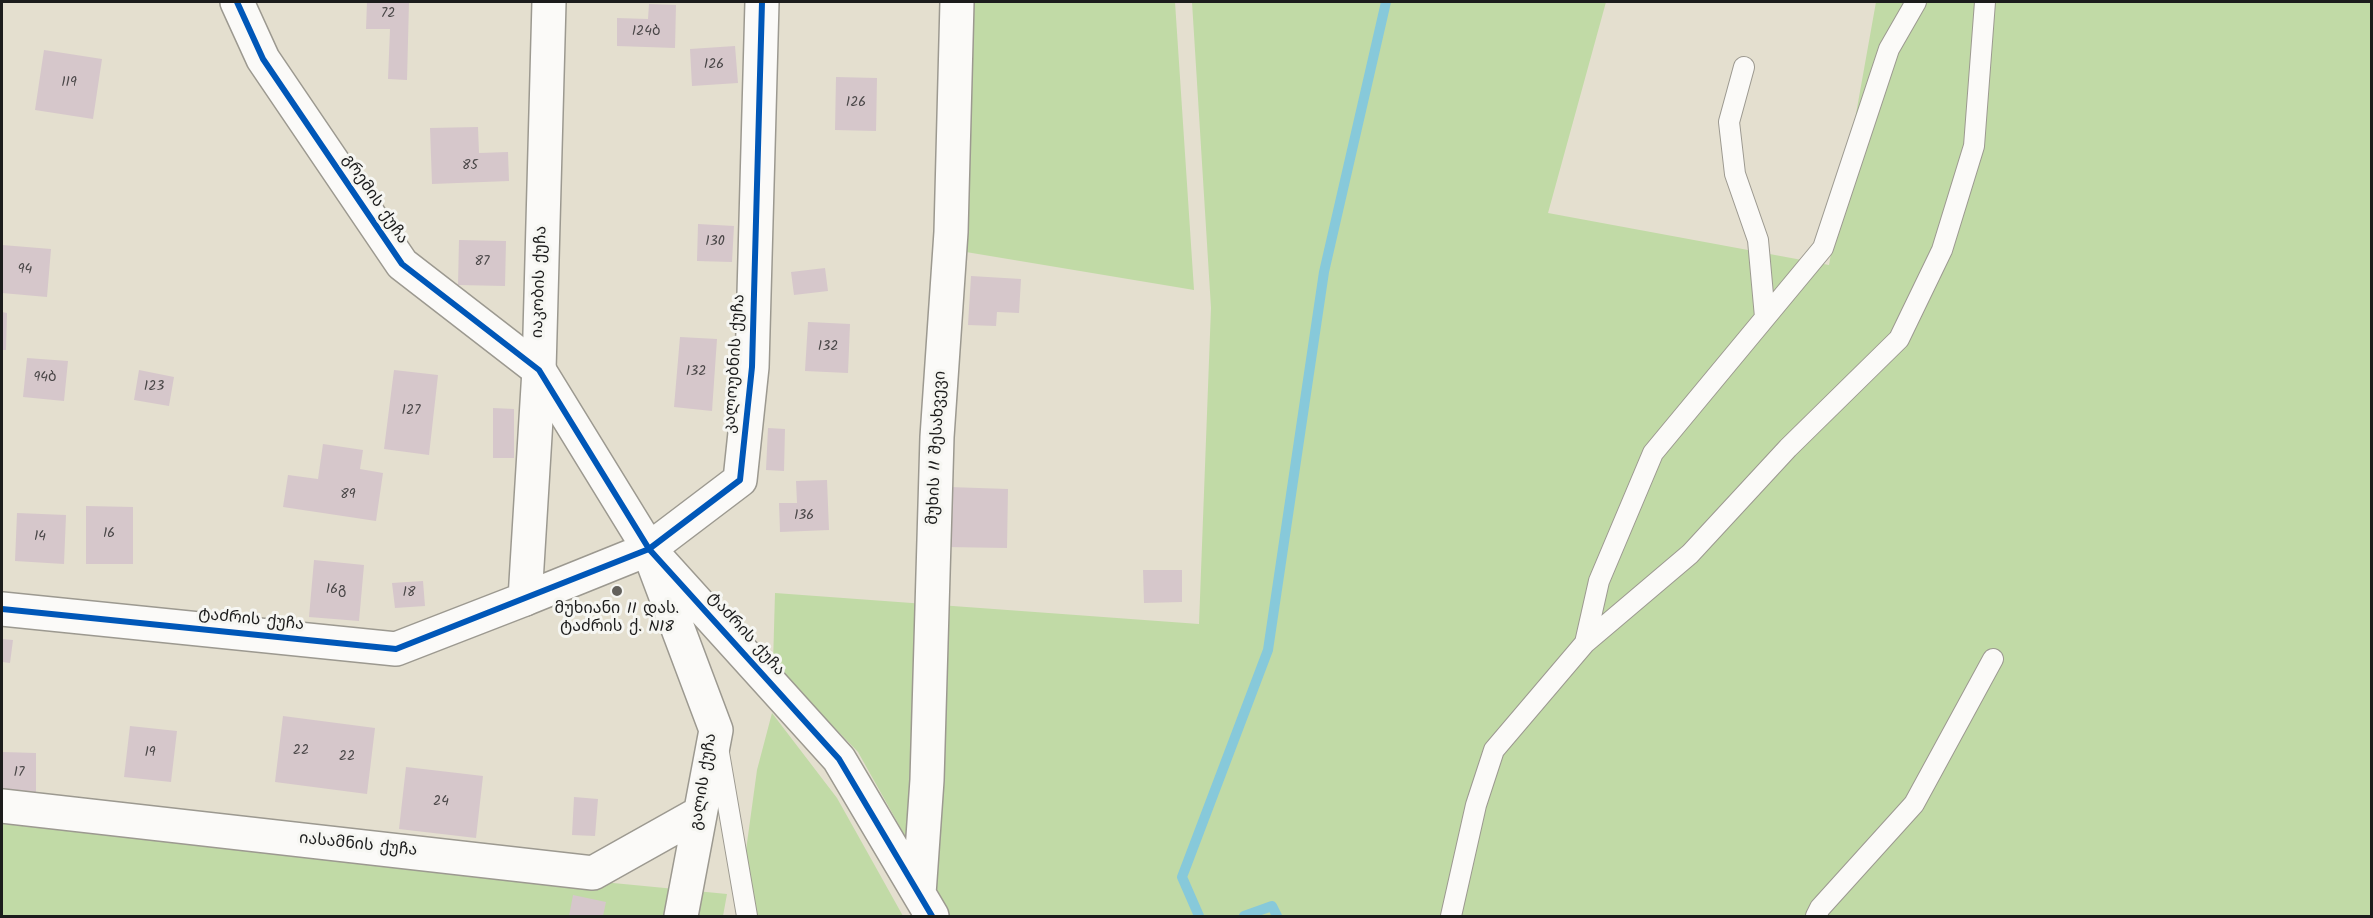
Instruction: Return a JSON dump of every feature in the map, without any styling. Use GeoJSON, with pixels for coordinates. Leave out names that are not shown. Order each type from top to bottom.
{"type":"FeatureCollection","features":[{"type":"Feature","properties":{"kind":"street","name":"გრემის ქუჩა"},"geometry":{"type":"LineString","coordinates":[[237,2],[262,59],[402,264],[539,370]]}},
{"type":"Feature","properties":{"kind":"street","name":"იაკობის ქუჩა"},"geometry":{"type":"LineString","coordinates":[[525,599],[539,370],[549,2]]}},
{"type":"Feature","properties":{"kind":"street","name":"კალოუბნის ქუჩა"},"geometry":{"type":"LineString","coordinates":[[525,599],[648,549],[740,480],[752,367],[762,2]]}},
{"type":"Feature","properties":{"kind":"street","name":"მუხის II შესახვევი"},"geometry":{"type":"LineString","coordinates":[[925,905],[937,437],[951,231],[957,2]]}},
{"type":"Feature","properties":{"kind":"street","name":"ტაძრის ქუჩა"},"geometry":{"type":"LineString","coordinates":[[539,370],[648,549],[839,759],[925,905]]}},
{"type":"Feature","properties":{"kind":"street","name":"გალის ქუჩა"},"geometry":{"type":"LineString","coordinates":[[648,549],[716,730],[681,916]]}},
{"type":"Feature","properties":{"kind":"street","name":"ტაძრის ქუჩა"},"geometry":{"type":"LineString","coordinates":[[2,609],[396,649],[525,599]]}},
{"type":"Feature","properties":{"kind":"street","name":"იასამნის ქუჩა"},"geometry":{"type":"LineString","coordinates":[[2,806],[593,873],[700,813]]}},
{"type":"Feature","properties":{"kind":"lane"},"geometry":{"type":"LineString","coordinates":[[1585,643],[1599,581],[1653,453],[1822,248],[1889,49],[1916,2]]}},
{"type":"Feature","properties":{"kind":"lane"},"geometry":{"type":"LineString","coordinates":[[1451,916],[1476,805],[1494,750],[1585,643],[1690,554],[1788,448],[1899,339],[1942,250],[1974,146],[1985,2]]}},
{"type":"Feature","properties":{"kind":"lane"},"geometry":{"type":"LineString","coordinates":[[1744,67],[1729,122],[1735,174],[1758,240],[1765,317]]}},
{"type":"Feature","properties":{"kind":"lane"},"geometry":{"type":"LineString","coordinates":[[1816,916],[1820,908],[1914,804],[1993,659]]}},
{"type":"Feature","properties":{"kind":"lane"},"geometry":{"type":"LineString","coordinates":[[716,730],[747,916]]}},
{"type":"Feature","properties":{"kind":"green space"},"geometry":{"type":"Polygon","coordinates":[[[967,2],[1175,2],[1194,290],[960,251],[967,2]]]}},
{"type":"Feature","properties":{"kind":"green space"},"geometry":{"type":"Polygon","coordinates":[[[1192,2],[1606,2],[1548,213],[1829,265],[1876,2],[2371,2],[2371,916],[950,916],[858,752],[773,664],[775,593],[1199,624],[1211,308],[1192,2]]]}},
{"type":"Feature","properties":{"kind":"green space"},"geometry":{"type":"Polygon","coordinates":[[[772,713],[837,798],[903,916],[737,916],[757,770],[772,713]]]}},
{"type":"Feature","properties":{"kind":"green space"},"geometry":{"type":"Polygon","coordinates":[[[2,824],[727,894],[723,916],[2,916],[2,824]]]}},
{"type":"Feature","properties":{"kind":"building"},"geometry":{"type":"Polygon","coordinates":[[[367,2],[409,2],[407,80],[388,79],[390,29],[366,29],[367,2]]]}},
{"type":"Feature","properties":{"kind":"building"},"geometry":{"type":"Polygon","coordinates":[[[649,4],[676,5],[675,48],[617,46],[617,18],[648,19],[649,4]]]}},
{"type":"Feature","properties":{"kind":"building"},"geometry":{"type":"Polygon","coordinates":[[[735,46],[738,83],[692,86],[690,49],[735,46]]]}},
{"type":"Feature","properties":{"kind":"building"},"geometry":{"type":"Polygon","coordinates":[[[44,50],[102,59],[93,119],[35,110],[44,50]]]}},
{"type":"Feature","properties":{"kind":"building"},"geometry":{"type":"Polygon","coordinates":[[[836,77],[877,78],[876,131],[835,130],[836,77]]]}},
{"type":"Feature","properties":{"kind":"building"},"geometry":{"type":"Polygon","coordinates":[[[478,127],[479,153],[508,152],[509,181],[432,184],[430,128],[478,127]]]}},
{"type":"Feature","properties":{"kind":"building"},"geometry":{"type":"Polygon","coordinates":[[[698,224],[734,226],[732,262],[697,261],[698,224]]]}},
{"type":"Feature","properties":{"kind":"building"},"geometry":{"type":"Polygon","coordinates":[[[459,240],[506,241],[505,286],[458,285],[459,240]]]}},
{"type":"Feature","properties":{"kind":"building"},"geometry":{"type":"Polygon","coordinates":[[[2,245],[51,249],[47,297],[2,293],[2,245]]]}},
{"type":"Feature","properties":{"kind":"building"},"geometry":{"type":"Polygon","coordinates":[[[825,268],[828,291],[794,295],[791,272],[825,268]]]}},
{"type":"Feature","properties":{"kind":"building"},"geometry":{"type":"Polygon","coordinates":[[[971,276],[1021,279],[1019,313],[997,312],[996,326],[968,325],[971,276]]]}},
{"type":"Feature","properties":{"kind":"building"},"geometry":{"type":"Polygon","coordinates":[[[2,312],[7,313],[6,350],[2,350],[2,312]]]}},
{"type":"Feature","properties":{"kind":"building"},"geometry":{"type":"Polygon","coordinates":[[[808,322],[850,324],[848,373],[805,371],[808,322]]]}},
{"type":"Feature","properties":{"kind":"building"},"geometry":{"type":"Polygon","coordinates":[[[680,337],[717,339],[712,411],[674,407],[680,337]]]}},
{"type":"Feature","properties":{"kind":"building"},"geometry":{"type":"Polygon","coordinates":[[[27,358],[68,361],[64,401],[23,397],[27,358]]]}},
{"type":"Feature","properties":{"kind":"building"},"geometry":{"type":"Polygon","coordinates":[[[139,370],[174,377],[169,406],[134,400],[139,370]]]}},
{"type":"Feature","properties":{"kind":"building"},"geometry":{"type":"Polygon","coordinates":[[[394,370],[438,375],[429,455],[384,449],[394,370]]]}},
{"type":"Feature","properties":{"kind":"building"},"geometry":{"type":"Polygon","coordinates":[[[493,408],[514,409],[514,458],[493,458],[493,408]]]}},
{"type":"Feature","properties":{"kind":"building"},"geometry":{"type":"Polygon","coordinates":[[[768,428],[785,429],[784,471],[766,470],[768,428]]]}},
{"type":"Feature","properties":{"kind":"building"},"geometry":{"type":"Polygon","coordinates":[[[323,444],[363,450],[360,469],[383,473],[376,521],[283,507],[288,475],[318,479],[323,444]]]}},
{"type":"Feature","properties":{"kind":"building"},"geometry":{"type":"Polygon","coordinates":[[[827,480],[829,530],[780,532],[779,503],[797,503],[796,481],[827,480]]]}},
{"type":"Feature","properties":{"kind":"building"},"geometry":{"type":"Polygon","coordinates":[[[949,487],[1008,489],[1007,548],[947,547],[949,487]]]}},
{"type":"Feature","properties":{"kind":"building"},"geometry":{"type":"Polygon","coordinates":[[[86,506],[133,507],[133,564],[86,564],[86,506]]]}},
{"type":"Feature","properties":{"kind":"building"},"geometry":{"type":"Polygon","coordinates":[[[17,513],[66,515],[64,564],[15,561],[17,513]]]}},
{"type":"Feature","properties":{"kind":"building"},"geometry":{"type":"Polygon","coordinates":[[[314,560],[364,565],[359,621],[309,617],[314,560]]]}},
{"type":"Feature","properties":{"kind":"building"},"geometry":{"type":"Polygon","coordinates":[[[1143,570],[1182,570],[1182,602],[1144,603],[1143,570]]]}},
{"type":"Feature","properties":{"kind":"building"},"geometry":{"type":"Polygon","coordinates":[[[423,581],[425,606],[395,608],[392,583],[423,581]]]}},
{"type":"Feature","properties":{"kind":"building"},"geometry":{"type":"Polygon","coordinates":[[[2,639],[13,640],[10,663],[2,662],[2,639]]]}},
{"type":"Feature","properties":{"kind":"building"},"geometry":{"type":"Polygon","coordinates":[[[283,716],[375,728],[367,794],[275,782],[283,716]]]}},
{"type":"Feature","properties":{"kind":"building"},"geometry":{"type":"Polygon","coordinates":[[[130,726],[177,731],[171,782],[124,777],[130,726]]]}},
{"type":"Feature","properties":{"kind":"building"},"geometry":{"type":"Polygon","coordinates":[[[2,752],[36,753],[36,796],[2,796],[2,752]]]}},
{"type":"Feature","properties":{"kind":"building"},"geometry":{"type":"Polygon","coordinates":[[[406,767],[483,776],[476,838],[399,829],[406,767]]]}},
{"type":"Feature","properties":{"kind":"building"},"geometry":{"type":"Polygon","coordinates":[[[574,797],[598,799],[595,836],[572,835],[574,797]]]}},
{"type":"Feature","properties":{"kind":"building"},"geometry":{"type":"Polygon","coordinates":[[[573,895],[606,902],[603,916],[569,916],[573,895]]]}},
{"type":"Feature","properties":{"kind":"waterway"},"geometry":{"type":"LineString","coordinates":[[1199,916],[1182,877],[1268,650],[1324,272],[1386,2]]}},
{"type":"Feature","properties":{"kind":"waterway"},"geometry":{"type":"LineString","coordinates":[[1244,916],[1272,906],[1277,916]]}},
{"type":"Feature","properties":{"kind":"cycle path"},"geometry":{"type":"LineString","coordinates":[[237,2],[263,59],[402,264],[539,370],[649,549],[839,759],[932,916]]}},
{"type":"Feature","properties":{"kind":"cycle path"},"geometry":{"type":"LineString","coordinates":[[2,609],[396,649],[649,549],[740,480],[752,367],[762,2]]}},
{"type":"Feature","properties":{"kind":"place","name":"მუხიანი II დას. ტაძრის ქ. N18"},"geometry":{"type":"Point","coordinates":[617,591]}}]}
